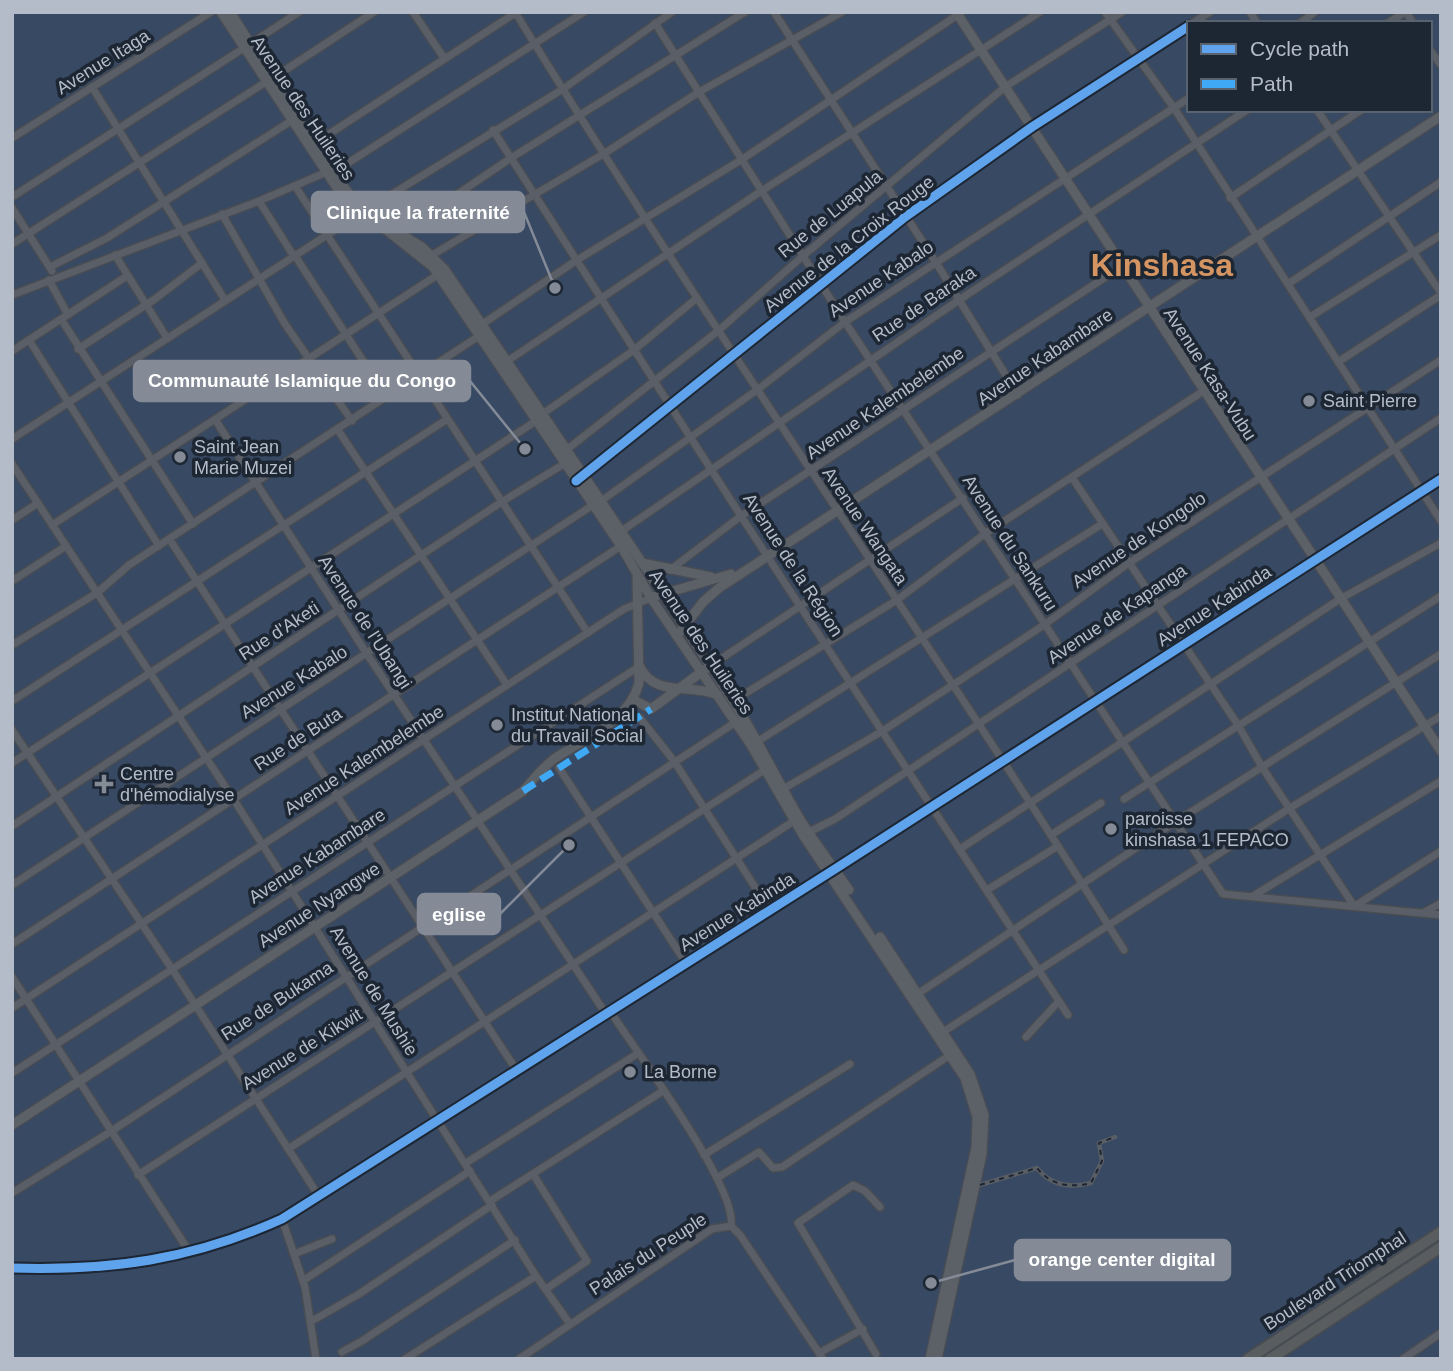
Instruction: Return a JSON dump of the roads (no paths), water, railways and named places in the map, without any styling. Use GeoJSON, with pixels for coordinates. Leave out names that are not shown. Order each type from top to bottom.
{"type":"FeatureCollection","features":[{"type":"Feature","properties":{"kind":"highway","name":"Boulevard Triomphal"},"geometry":{"type":"LineString","coordinates":[[1248,1359],[1441,1233]]}},
{"type":"Feature","properties":{"kind":"highway","name":"Boulevard Triomphal"},"geometry":{"type":"LineString","coordinates":[[1270,1359],[1441,1247]]}},
{"type":"Feature","properties":{"kind":"main road","name":"Avenue des Huileries"},"geometry":{"type":"LineString","coordinates":[[220,12],[247,46],[328,172],[363,211],[442,272],[481,325],[564,464],[623,530],[683,627],[719,696],[736,722],[755,743],[794,821],[832,871],[943,1032],[975,1084],[985,1126],[982,1154],[937,1359]]}},
{"type":"Feature","properties":{"kind":"main road","name":"Avenue des Huileries"},"geometry":{"type":"LineString","coordinates":[[230,12],[247,46]]}},
{"type":"Feature","properties":{"kind":"main road","name":"Avenue Kasa-Vubu"},"geometry":{"type":"LineString","coordinates":[[959,13],[1202,392],[1441,751]]}},
{"type":"Feature","properties":{"kind":"main road","name":"Avenue des Huileries"},"geometry":{"type":"LineString","coordinates":[[269,80],[290,121],[312,145]]}},
{"type":"Feature","properties":{"kind":"main road","name":"Avenue Kabambare"},"geometry":{"type":"LineString","coordinates":[[677,636],[704,601],[748,570],[1441,116]]}},
{"type":"Feature","properties":{"kind":"main road","name":"Avenue des Huileries"},"geometry":{"type":"LineString","coordinates":[[363,211],[432,255],[479,336],[503,365]]}},
{"type":"Feature","properties":{"kind":"main road","name":"Avenue des Huileries"},"geometry":{"type":"LineString","coordinates":[[538,418],[565,451],[579,479]]}},
{"type":"Feature","properties":{"kind":"main road","name":"Avenue des Huileries"},"geometry":{"type":"LineString","coordinates":[[597,503],[650,598],[677,636],[733,701],[755,743],[832,871]]}},
{"type":"Feature","properties":{"kind":"main road"},"geometry":{"type":"LineString","coordinates":[[642,563],[713,578]]}},
{"type":"Feature","properties":{"kind":"main road"},"geometry":{"type":"LineString","coordinates":[[636,574],[640,666],[634,700],[651,709],[683,688],[706,668]]}},
{"type":"Feature","properties":{"kind":"main road","name":"Avenue Kalembelembe"},"geometry":{"type":"LineString","coordinates":[[650,598],[731,574]]}},
{"type":"Feature","properties":{"kind":"main road"},"geometry":{"type":"LineString","coordinates":[[640,666],[652,682],[668,688],[707,690],[719,696]]}},
{"type":"Feature","properties":{"kind":"main road","name":"Avenue Nyangwe"},"geometry":{"type":"LineString","coordinates":[[12,1125],[523,791],[546,766],[615,719],[634,700]]}},
{"type":"Feature","properties":{"kind":"main road","name":"Avenue des Huileries"},"geometry":{"type":"LineString","coordinates":[[916,996],[969,1087],[977,1117],[978,1136],[930,1359]]}},
{"type":"Feature","properties":{"kind":"street","name":"Avenue Itaga"},"geometry":{"type":"LineString","coordinates":[[12,138],[211,12]]}},
{"type":"Feature","properties":{"kind":"street"},"geometry":{"type":"LineString","coordinates":[[12,197],[299,12]]}},
{"type":"Feature","properties":{"kind":"street"},"geometry":{"type":"LineString","coordinates":[[12,244],[374,12]]}},
{"type":"Feature","properties":{"kind":"street"},"geometry":{"type":"LineString","coordinates":[[413,12],[444,58]]}},
{"type":"Feature","properties":{"kind":"street"},"geometry":{"type":"LineString","coordinates":[[12,295],[328,172],[369,151],[584,12]]}},
{"type":"Feature","properties":{"kind":"street"},"geometry":{"type":"LineString","coordinates":[[12,439],[326,234],[563,89],[672,12]]}},
{"type":"Feature","properties":{"kind":"street"},"geometry":{"type":"LineString","coordinates":[[400,233],[511,158],[745,12]]}},
{"type":"Feature","properties":{"kind":"street"},"geometry":{"type":"LineString","coordinates":[[774,12],[1018,395]]}},
{"type":"Feature","properties":{"kind":"street"},"geometry":{"type":"LineString","coordinates":[[432,255],[605,153],[699,92],[842,12]]}},
{"type":"Feature","properties":{"kind":"street"},"geometry":{"type":"LineString","coordinates":[[503,365],[763,190],[1040,12]]}},
{"type":"Feature","properties":{"kind":"street","name":"Rue de Luapula"},"geometry":{"type":"LineString","coordinates":[[565,451],[719,331],[804,254],[887,188],[1005,87],[1108,16],[1122,12]]}},
{"type":"Feature","properties":{"kind":"street"},"geometry":{"type":"LineString","coordinates":[[312,145],[516,13]]}},
{"type":"Feature","properties":{"kind":"street","name":"Avenue Wangata"},"geometry":{"type":"LineString","coordinates":[[516,13],[810,473],[979,724],[1124,950]]}},
{"type":"Feature","properties":{"kind":"street"},"geometry":{"type":"LineString","coordinates":[[481,325],[576,260],[741,160],[959,13]]}},
{"type":"Feature","properties":{"kind":"street"},"geometry":{"type":"LineString","coordinates":[[1108,16],[1174,108],[1441,521]]}},
{"type":"Feature","properties":{"kind":"street","name":"Avenue du Sankuru"},"geometry":{"type":"LineString","coordinates":[[655,23],[845,322],[933,451],[1044,625],[1223,894],[1441,915]]}},
{"type":"Feature","properties":{"kind":"street","name":"Avenue de la Croix Rouge"},"geometry":{"type":"LineString","coordinates":[[579,479],[905,217],[1032,127],[1187,27]]}},
{"type":"Feature","properties":{"kind":"street"},"geometry":{"type":"LineString","coordinates":[[92,87],[225,300]]}},
{"type":"Feature","properties":{"kind":"street","name":"Avenue Kabalo"},"geometry":{"type":"LineString","coordinates":[[12,885],[597,503],[757,390],[845,322],[1187,99]]}},
{"type":"Feature","properties":{"kind":"street","name":"Rue de Baraka"},"geometry":{"type":"LineString","coordinates":[[623,530],[871,359],[1244,112]]}},
{"type":"Feature","properties":{"kind":"street"},"geometry":{"type":"LineString","coordinates":[[1318,112],[1441,294],[1338,362]]}},
{"type":"Feature","properties":{"kind":"street"},"geometry":{"type":"LineString","coordinates":[[1230,198],[1358,112]]}},
{"type":"Feature","properties":{"kind":"street"},"geometry":{"type":"LineString","coordinates":[[50,267],[107,238],[290,121]]}},
{"type":"Feature","properties":{"kind":"street","name":"Avenue de la Région"},"geometry":{"type":"LineString","coordinates":[[494,130],[881,732],[1068,1015]]}},
{"type":"Feature","properties":{"kind":"street"},"geometry":{"type":"LineString","coordinates":[[1288,284],[1441,182]]}},
{"type":"Feature","properties":{"kind":"street"},"geometry":{"type":"LineString","coordinates":[[295,186],[380,314],[446,421],[532,545],[588,633]]}},
{"type":"Feature","properties":{"kind":"street"},"geometry":{"type":"LineString","coordinates":[[259,201],[387,398]]}},
{"type":"Feature","properties":{"kind":"street"},"geometry":{"type":"LineString","coordinates":[[12,208],[50,267],[64,317],[78,349],[193,524]]}},
{"type":"Feature","properties":{"kind":"street"},"geometry":{"type":"LineString","coordinates":[[222,214],[257,280],[352,421]]}},
{"type":"Feature","properties":{"kind":"street"},"geometry":{"type":"LineString","coordinates":[[1310,317],[1441,235]]}},
{"type":"Feature","properties":{"kind":"street"},"geometry":{"type":"LineString","coordinates":[[115,255],[167,338]]}},
{"type":"Feature","properties":{"kind":"street"},"geometry":{"type":"LineString","coordinates":[[78,349],[202,263]]}},
{"type":"Feature","properties":{"kind":"street","name":"Avenue Kalembelembe"},"geometry":{"type":"LineString","coordinates":[[670,571],[741,516],[1121,267]]}},
{"type":"Feature","properties":{"kind":"street"},"geometry":{"type":"LineString","coordinates":[[52,525],[153,462],[442,272]]}},
{"type":"Feature","properties":{"kind":"street"},"geometry":{"type":"LineString","coordinates":[[12,351],[127,276]]}},
{"type":"Feature","properties":{"kind":"street"},"geometry":{"type":"LineString","coordinates":[[12,763],[475,463],[634,350],[698,298]]}},
{"type":"Feature","properties":{"kind":"street"},"geometry":{"type":"LineString","coordinates":[[12,645],[97,593],[129,565],[479,336]]}},
{"type":"Feature","properties":{"kind":"street"},"geometry":{"type":"LineString","coordinates":[[29,340],[159,546]]}},
{"type":"Feature","properties":{"kind":"street","name":"Avenue de Kongolo"},"geometry":{"type":"LineString","coordinates":[[783,789],[881,732],[1044,625],[1129,563],[1441,360]]}},
{"type":"Feature","properties":{"kind":"street"},"geometry":{"type":"LineString","coordinates":[[733,701],[897,600],[987,533],[1202,392]]}},
{"type":"Feature","properties":{"kind":"street","name":"Avenue de Kapanga"},"geometry":{"type":"LineString","coordinates":[[809,832],[1072,664],[1441,418]]}},
{"type":"Feature","properties":{"kind":"street","name":"Avenue de l'Ubangi"},"geometry":{"type":"LineString","coordinates":[[216,421],[573,965],[663,1091],[704,1155],[730,1210],[731,1226]]}},
{"type":"Feature","properties":{"kind":"street"},"geometry":{"type":"LineString","coordinates":[[12,701],[446,421]]}},
{"type":"Feature","properties":{"kind":"street"},"geometry":{"type":"LineString","coordinates":[[338,430],[507,685]]}},
{"type":"Feature","properties":{"kind":"street","name":"Avenue de Mushie"},"geometry":{"type":"LineString","coordinates":[[12,464],[234,800],[536,1276],[570,1324]]}},
{"type":"Feature","properties":{"kind":"street","name":"Rue d'Aketi"},"geometry":{"type":"LineString","coordinates":[[12,826],[564,464]]}},
{"type":"Feature","properties":{"kind":"street"},"geometry":{"type":"LineString","coordinates":[[1073,479],[1238,725],[1262,768],[1354,906],[1441,851]]}},
{"type":"Feature","properties":{"kind":"street","name":"Avenue Kabinda"},"geometry":{"type":"LineString","coordinates":[[12,1268],[110,1267],[190,1253],[231,1241],[282,1219],[320,1198],[1441,479]]}},
{"type":"Feature","properties":{"kind":"street"},"geometry":{"type":"LineString","coordinates":[[706,668],[801,608],[963,498]]}},
{"type":"Feature","properties":{"kind":"street"},"geometry":{"type":"LineString","coordinates":[[12,520],[38,503]]}},
{"type":"Feature","properties":{"kind":"street"},"geometry":{"type":"LineString","coordinates":[[755,743],[1102,524]]}},
{"type":"Feature","properties":{"kind":"street"},"geometry":{"type":"LineString","coordinates":[[170,540],[517,1070]]}},
{"type":"Feature","properties":{"kind":"street"},"geometry":{"type":"LineString","coordinates":[[960,849],[1340,599],[1441,543]]}},
{"type":"Feature","properties":{"kind":"street"},"geometry":{"type":"LineString","coordinates":[[12,581],[66,546]]}},
{"type":"Feature","properties":{"kind":"street","name":"Rue de Buta"},"geometry":{"type":"LineString","coordinates":[[12,944],[621,547]]}},
{"type":"Feature","properties":{"kind":"street","name":"Avenue Kalembelembe"},"geometry":{"type":"LineString","coordinates":[[731,574],[748,570]]}},
{"type":"Feature","properties":{"kind":"street"},"geometry":{"type":"LineString","coordinates":[[1125,799],[1441,596]]}},
{"type":"Feature","properties":{"kind":"street","name":"Avenue Kalembelembe"},"geometry":{"type":"LineString","coordinates":[[12,1008],[507,685],[588,633],[650,598]]}},
{"type":"Feature","properties":{"kind":"street"},"geometry":{"type":"LineString","coordinates":[[916,996],[1175,822],[1441,654]]}},
{"type":"Feature","properties":{"kind":"street","name":"Avenue Kabambare"},"geometry":{"type":"LineString","coordinates":[[12,1073],[454,784],[640,666]]}},
{"type":"Feature","properties":{"kind":"street"},"geometry":{"type":"LineString","coordinates":[[943,1032],[1108,923],[1441,716]]}},
{"type":"Feature","properties":{"kind":"street"},"geometry":{"type":"LineString","coordinates":[[640,718],[674,761],[769,909]]}},
{"type":"Feature","properties":{"kind":"street","name":"Rue de Bukama"},"geometry":{"type":"LineString","coordinates":[[12,1193],[110,1132],[422,925],[736,722]]}},
{"type":"Feature","properties":{"kind":"street"},"geometry":{"type":"LineString","coordinates":[[12,730],[196,1005],[320,1198]]}},
{"type":"Feature","properties":{"kind":"street"},"geometry":{"type":"LineString","coordinates":[[559,768],[622,860],[686,962]]}},
{"type":"Feature","properties":{"kind":"street","name":"Avenue de Kikwit"},"geometry":{"type":"LineString","coordinates":[[138,1175],[766,769]]}},
{"type":"Feature","properties":{"kind":"street"},"geometry":{"type":"LineString","coordinates":[[1253,897],[1441,781]]}},
{"type":"Feature","properties":{"kind":"street"},"geometry":{"type":"LineString","coordinates":[[1051,835],[1101,803]]}},
{"type":"Feature","properties":{"kind":"street"},"geometry":{"type":"LineString","coordinates":[[288,1149],[794,821]]}},
{"type":"Feature","properties":{"kind":"street"},"geometry":{"type":"LineString","coordinates":[[987,890],[1058,846]]}},
{"type":"Feature","properties":{"kind":"street"},"geometry":{"type":"LineString","coordinates":[[1423,913],[1441,903]]}},
{"type":"Feature","properties":{"kind":"street"},"geometry":{"type":"LineString","coordinates":[[12,977],[190,1253]]}},
{"type":"Feature","properties":{"kind":"street"},"geometry":{"type":"LineString","coordinates":[[1026,1037],[1059,1002]]}},
{"type":"Feature","properties":{"kind":"street"},"geometry":{"type":"LineString","coordinates":[[466,1163],[637,1054]]}},
{"type":"Feature","properties":{"kind":"street"},"geometry":{"type":"LineString","coordinates":[[717,1178],[759,1152],[773,1168],[782,1167],[950,1055]]}},
{"type":"Feature","properties":{"kind":"street"},"geometry":{"type":"LineString","coordinates":[[704,1155],[850,1064]]}},
{"type":"Feature","properties":{"kind":"street"},"geometry":{"type":"LineString","coordinates":[[310,1322],[359,1294],[533,1174],[663,1091]]}},
{"type":"Feature","properties":{"kind":"street"},"geometry":{"type":"LineString","coordinates":[[304,1280],[470,1171]]}},
{"type":"Feature","properties":{"kind":"street"},"geometry":{"type":"LineString","coordinates":[[533,1174],[587,1261],[545,1289]]}},
{"type":"Feature","properties":{"kind":"street"},"geometry":{"type":"LineString","coordinates":[[876,1354],[798,1223],[853,1185],[865,1191],[880,1207]]}},
{"type":"Feature","properties":{"kind":"street"},"geometry":{"type":"LineString","coordinates":[[282,1219],[304,1280],[316,1359]]}},
{"type":"Feature","properties":{"kind":"street","name":"Palais du Peuple"},"geometry":{"type":"LineString","coordinates":[[519,1359],[712,1229],[731,1226],[821,1356]]}},
{"type":"Feature","properties":{"kind":"street"},"geometry":{"type":"LineString","coordinates":[[294,1254],[332,1239]]}},
{"type":"Feature","properties":{"kind":"street"},"geometry":{"type":"LineString","coordinates":[[342,1352],[515,1240]]}},
{"type":"Feature","properties":{"kind":"street"},"geometry":{"type":"LineString","coordinates":[[405,1359],[536,1276]]}},
{"type":"Feature","properties":{"kind":"street"},"geometry":{"type":"LineString","coordinates":[[821,1356],[863,1329]]}},
{"type":"Feature","properties":{"kind":"street"},"geometry":{"type":"LineString","coordinates":[[1403,1359],[1441,1333]]}},
{"type":"Feature","properties":{"kind":"water"},"geometry":{"type":"Polygon","coordinates":[[[12,12],[1441,12],[1441,1359],[12,1359],[12,12]]]}},
{"type":"Feature","properties":{"kind":"railway"},"geometry":{"type":"LineString","coordinates":[[980,1185],[1037,1168],[1049,1179],[1062,1184],[1091,1183],[1102,1161],[1099,1143],[1115,1137]]}},
{"type":"Feature","properties":{"kind":"place","name":"Clinique la fraternité"},"geometry":{"type":"Point","coordinates":[555,288]}},
{"type":"Feature","properties":{"kind":"place","name":"Saint Pierre"},"geometry":{"type":"Point","coordinates":[1309,401]}},
{"type":"Feature","properties":{"kind":"place","name":"Communauté Islamique du Congo"},"geometry":{"type":"Point","coordinates":[525,449]}},
{"type":"Feature","properties":{"kind":"place","name":"Saint Jean Marie Muzei"},"geometry":{"type":"Point","coordinates":[180,457]}},
{"type":"Feature","properties":{"kind":"place","name":"Institut National du Travail Social"},"geometry":{"type":"Point","coordinates":[497,725]}},
{"type":"Feature","properties":{"kind":"place","name":"Centre d'hémodialyse"},"geometry":{"type":"Point","coordinates":[104,784]}},
{"type":"Feature","properties":{"kind":"place","name":"paroisse kinshasa 1 FEPACO"},"geometry":{"type":"Point","coordinates":[1111,829]}},
{"type":"Feature","properties":{"kind":"place","name":"eglise"},"geometry":{"type":"Point","coordinates":[569,845]}},
{"type":"Feature","properties":{"kind":"place","name":"La Borne"},"geometry":{"type":"Point","coordinates":[630,1072]}},
{"type":"Feature","properties":{"kind":"place","name":"orange center digital"},"geometry":{"type":"Point","coordinates":[931,1283]}},
{"type":"Feature","properties":{"kind":"district","name":"Kinshasa"},"geometry":{"type":"Point","coordinates":[1162,265]}}]}
